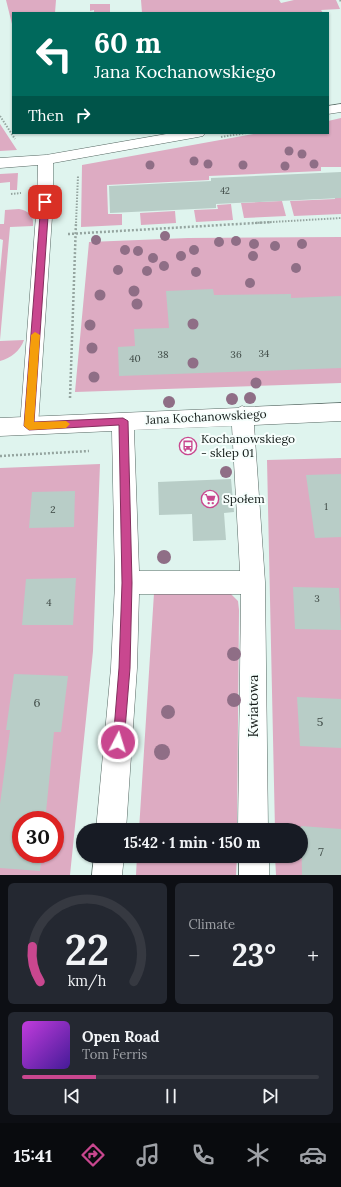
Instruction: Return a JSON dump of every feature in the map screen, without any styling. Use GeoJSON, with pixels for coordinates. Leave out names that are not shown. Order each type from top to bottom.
{"type":"FeatureCollection","features":[{"type":"Feature","properties":{"kind":"street","name":"Jana Kochanowskiego"},"geometry":{"type":"LineString","coordinates":[[0,427],[242,415],[341,412]]}},
{"type":"Feature","properties":{"kind":"street","name":"Kwiatowa"},"geometry":{"type":"LineString","coordinates":[[242,415],[253,582],[254,823]]}},
{"type":"Feature","properties":{"kind":"street"},"geometry":{"type":"LineString","coordinates":[[112,823],[124,668],[127,583],[123,421]]}},
{"type":"Feature","properties":{"kind":"street"},"geometry":{"type":"LineString","coordinates":[[127,583],[253,582]]}},
{"type":"Feature","properties":{"kind":"street"},"geometry":{"type":"LineString","coordinates":[[107,875],[108,863]]}},
{"type":"Feature","properties":{"kind":"street"},"geometry":{"type":"LineString","coordinates":[[254,863],[254,875]]}},
{"type":"Feature","properties":{"kind":"lane"},"geometry":{"type":"LineString","coordinates":[[329,110],[341,108]]}},
{"type":"Feature","properties":{"kind":"lane"},"geometry":{"type":"LineString","coordinates":[[0,163],[46,160],[192,134]]}},
{"type":"Feature","properties":{"kind":"lane"},"geometry":{"type":"LineString","coordinates":[[29,426],[46,160]]}},
{"type":"Feature","properties":{"kind":"path"},"geometry":{"type":"LineString","coordinates":[[70,400],[78,171]]}},
{"type":"Feature","properties":{"kind":"path"},"geometry":{"type":"LineString","coordinates":[[42,235],[341,218]]}},
{"type":"Feature","properties":{"kind":"path"},"geometry":{"type":"LineString","coordinates":[[0,456],[93,451]]}},
{"type":"Feature","properties":{"kind":"shaded area"},"geometry":{"type":"Polygon","coordinates":[[[6,0],[56,0],[55,12],[12,12],[12,24],[6,0]]]}},
{"type":"Feature","properties":{"kind":"shaded area"},"geometry":{"type":"Polygon","coordinates":[[[141,0],[279,0],[281,3],[294,0],[336,0],[340,9],[321,10],[322,12],[142,12],[141,0]]]}},
{"type":"Feature","properties":{"kind":"shaded area"},"geometry":{"type":"Polygon","coordinates":[[[90,4],[110,4],[110,12],[90,11],[90,4]]]}},
{"type":"Feature","properties":{"kind":"shaded area"},"geometry":{"type":"Polygon","coordinates":[[[341,118],[341,167],[321,167],[321,171],[209,176],[209,180],[107,185],[108,214],[122,214],[122,225],[81,227],[82,165],[253,134],[329,134],[329,121],[341,118]]]}},
{"type":"Feature","properties":{"kind":"shaded area"},"geometry":{"type":"Polygon","coordinates":[[[0,124],[17,150],[0,151],[0,124]]]}},
{"type":"Feature","properties":{"kind":"shaded area"},"geometry":{"type":"Polygon","coordinates":[[[18,173],[17,190],[10,190],[10,182],[0,183],[0,174],[18,173]]]}},
{"type":"Feature","properties":{"kind":"shaded area"},"geometry":{"type":"Polygon","coordinates":[[[335,196],[341,196],[341,214],[294,216],[290,201],[335,199],[335,196]]]}},
{"type":"Feature","properties":{"kind":"shaded area"},"geometry":{"type":"Polygon","coordinates":[[[282,201],[286,216],[244,218],[241,203],[282,201]]]}},
{"type":"Feature","properties":{"kind":"shaded area"},"geometry":{"type":"Polygon","coordinates":[[[231,204],[233,220],[196,222],[194,210],[218,209],[217,205],[231,204]]]}},
{"type":"Feature","properties":{"kind":"shaded area"},"geometry":{"type":"Polygon","coordinates":[[[19,209],[30,214],[33,219],[33,226],[10,227],[0,340],[0,273],[3,240],[0,239],[0,224],[4,224],[5,210],[19,209]]]}},
{"type":"Feature","properties":{"kind":"shaded area"},"geometry":{"type":"Polygon","coordinates":[[[175,211],[176,223],[141,225],[140,213],[175,211]]]}},
{"type":"Feature","properties":{"kind":"shaded area"},"geometry":{"type":"Polygon","coordinates":[[[341,237],[341,383],[75,392],[89,242],[188,238],[341,237]]]}},
{"type":"Feature","properties":{"kind":"shaded area"},"geometry":{"type":"Polygon","coordinates":[[[24,340],[15,354],[0,361],[0,341],[24,340]]]}},
{"type":"Feature","properties":{"kind":"shaded area"},"geometry":{"type":"Polygon","coordinates":[[[341,458],[341,875],[276,875],[275,863],[308,863],[308,823],[275,823],[267,460],[341,458]]]}},
{"type":"Feature","properties":{"kind":"shaded area"},"geometry":{"type":"Polygon","coordinates":[[[100,464],[93,651],[70,875],[0,875],[0,468],[100,464]]]}},
{"type":"Feature","properties":{"kind":"shaded area"},"geometry":{"type":"Polygon","coordinates":[[[154,593],[231,594],[238,601],[239,610],[237,823],[139,823],[154,593]]]}},
{"type":"Feature","properties":{"kind":"shaded area"},"geometry":{"type":"Polygon","coordinates":[[[137,863],[237,863],[236,875],[136,875],[137,863]]]}},
{"type":"Feature","properties":{"kind":"building"},"geometry":{"type":"Polygon","coordinates":[[[341,172],[341,198],[216,204],[216,208],[110,213],[109,186],[211,181],[211,178],[341,172]]]}},
{"type":"Feature","properties":{"kind":"building"},"geometry":{"type":"Polygon","coordinates":[[[213,289],[214,295],[291,294],[291,298],[341,296],[341,368],[119,376],[118,347],[135,346],[134,329],[169,328],[166,291],[213,289]]]}},
{"type":"Feature","properties":{"kind":"building"},"geometry":{"type":"Polygon","coordinates":[[[341,474],[341,537],[315,538],[306,475],[341,474]]]}},
{"type":"Feature","properties":{"kind":"building"},"geometry":{"type":"Polygon","coordinates":[[[231,479],[234,512],[224,513],[226,540],[193,541],[192,514],[159,515],[158,482],[231,479]]]}},
{"type":"Feature","properties":{"kind":"building"},"geometry":{"type":"Polygon","coordinates":[[[75,491],[74,527],[29,528],[32,492],[75,491]]]}},
{"type":"Feature","properties":{"kind":"building"},"geometry":{"type":"Polygon","coordinates":[[[76,578],[73,625],[22,625],[26,579],[76,578]]]}},
{"type":"Feature","properties":{"kind":"building"},"geometry":{"type":"Polygon","coordinates":[[[293,587],[339,588],[341,630],[295,629],[293,587]]]}},
{"type":"Feature","properties":{"kind":"building"},"geometry":{"type":"Polygon","coordinates":[[[14,674],[68,676],[61,732],[54,732],[46,811],[12,811],[12,863],[41,863],[40,871],[0,868],[0,804],[10,730],[6,730],[14,674]]]}},
{"type":"Feature","properties":{"kind":"building"},"geometry":{"type":"Polygon","coordinates":[[[297,697],[341,699],[341,748],[300,746],[297,697]]]}},
{"type":"Feature","properties":{"kind":"building"},"geometry":{"type":"Polygon","coordinates":[[[308,827],[341,829],[341,875],[302,875],[302,863],[308,863],[308,827]]]}},
{"type":"Feature","properties":{"kind":"slow traffic"},"geometry":{"type":"LineString","coordinates":[[35,335],[29,426],[66,424]]}},
{"type":"Feature","properties":{"kind":"place","name":"Kochanowskiego - sklep 01"},"geometry":{"type":"Point","coordinates":[188,446]}},
{"type":"Feature","properties":{"kind":"place","name":"Społem"},"geometry":{"type":"Point","coordinates":[210,499]}},
{"type":"Feature","properties":{"kind":"route"},"geometry":{"type":"LineString","coordinates":[[45,202],[29,426],[123,421],[127,583],[124,668],[118,742]]}}]}
